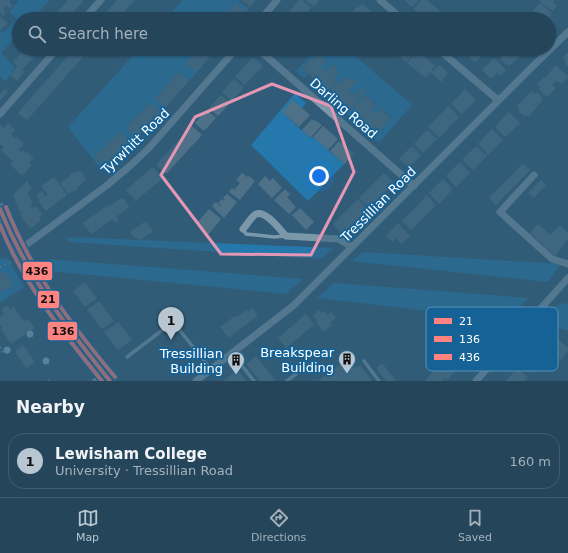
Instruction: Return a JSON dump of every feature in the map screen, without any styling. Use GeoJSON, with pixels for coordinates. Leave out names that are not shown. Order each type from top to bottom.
{"type":"FeatureCollection","features":[{"type":"Feature","properties":{"kind":"highway"},"geometry":{"type":"LineString","coordinates":[[0,209],[17,257],[103,379]]}},
{"type":"Feature","properties":{"kind":"street"},"geometry":{"type":"LineString","coordinates":[[90,12],[101,0]]}},
{"type":"Feature","properties":{"kind":"street"},"geometry":{"type":"LineString","coordinates":[[267,12],[277,0]]}},
{"type":"Feature","properties":{"kind":"street"},"geometry":{"type":"LineString","coordinates":[[380,0],[394,12]]}},
{"type":"Feature","properties":{"kind":"street","name":"Tressillian Road"},"geometry":{"type":"LineString","coordinates":[[556,44],[568,32]]}},
{"type":"Feature","properties":{"kind":"street"},"geometry":{"type":"LineString","coordinates":[[0,114],[52,56]]}},
{"type":"Feature","properties":{"kind":"street","name":"Tyrwhitt Road"},"geometry":{"type":"LineString","coordinates":[[17,257],[131,165],[149,148],[230,56]]}},
{"type":"Feature","properties":{"kind":"street","name":"Darling Road"},"geometry":{"type":"LineString","coordinates":[[266,56],[414,186]]}},
{"type":"Feature","properties":{"kind":"street"},"geometry":{"type":"LineString","coordinates":[[446,56],[498,100]]}},
{"type":"Feature","properties":{"kind":"street","name":"Tressillian Road"},"geometry":{"type":"LineString","coordinates":[[196,381],[304,296],[543,56]]}},
{"type":"Feature","properties":{"kind":"street"},"geometry":{"type":"LineString","coordinates":[[534,175],[500,212],[552,259],[568,264]]}},
{"type":"Feature","properties":{"kind":"street"},"geometry":{"type":"LineString","coordinates":[[243,229],[254,215],[260,213],[266,215],[286,236],[338,239],[349,250]]}},
{"type":"Feature","properties":{"kind":"street"},"geometry":{"type":"LineString","coordinates":[[542,307],[568,278]]}},
{"type":"Feature","properties":{"kind":"street"},"geometry":{"type":"LineString","coordinates":[[476,381],[485,371]]}},
{"type":"Feature","properties":{"kind":"lane"},"geometry":{"type":"LineString","coordinates":[[243,229],[246,234],[274,237],[286,236]]}},
{"type":"Feature","properties":{"kind":"lane"},"geometry":{"type":"LineString","coordinates":[[127,357],[172,322],[211,369]]}},
{"type":"Feature","properties":{"kind":"lane"},"geometry":{"type":"LineString","coordinates":[[232,353],[254,381]]}},
{"type":"Feature","properties":{"kind":"lane"},"geometry":{"type":"LineString","coordinates":[[364,360],[379,381]]}},
{"type":"Feature","properties":{"kind":"lane"},"geometry":{"type":"LineString","coordinates":[[287,381],[296,374]]}},
{"type":"Feature","properties":{"kind":"path"},"geometry":{"type":"LineString","coordinates":[[0,267],[17,257]]}},
{"type":"Feature","properties":{"kind":"path"},"geometry":{"type":"LineString","coordinates":[[0,347],[3,351],[0,353]]}},
{"type":"Feature","properties":{"kind":"highlighted area"},"geometry":{"type":"Polygon","coordinates":[[[272,84],[331,106],[354,172],[311,255],[221,254],[161,175],[195,117],[272,84]]]}},
{"type":"Feature","properties":{"kind":"shaded area"},"geometry":{"type":"Polygon","coordinates":[[[19,0],[50,0],[39,12],[12,12],[12,15],[9,12],[19,0]]]}},
{"type":"Feature","properties":{"kind":"shaded area"},"geometry":{"type":"Polygon","coordinates":[[[183,0],[238,0],[249,9],[246,12],[235,3],[228,12],[172,12],[183,0]]]}},
{"type":"Feature","properties":{"kind":"shaded area"},"geometry":{"type":"Polygon","coordinates":[[[12,24],[12,41],[1,53],[15,67],[5,82],[0,76],[0,31],[3,33],[12,24]]]}},
{"type":"Feature","properties":{"kind":"shaded area"},"geometry":{"type":"Polygon","coordinates":[[[133,56],[192,56],[186,63],[197,72],[189,81],[179,72],[155,98],[165,108],[161,113],[151,103],[126,128],[136,138],[131,143],[121,132],[94,156],[104,167],[101,169],[68,127],[133,56]]]}},
{"type":"Feature","properties":{"kind":"shaded area"},"geometry":{"type":"Polygon","coordinates":[[[310,56],[316,56],[313,60],[310,58],[302,68],[308,74],[304,78],[296,71],[310,56]]]}},
{"type":"Feature","properties":{"kind":"shaded area"},"geometry":{"type":"Polygon","coordinates":[[[320,56],[355,56],[412,105],[379,143],[367,133],[371,128],[378,134],[391,117],[381,108],[375,114],[371,110],[376,104],[365,95],[351,111],[358,117],[354,121],[346,114],[366,91],[362,88],[355,96],[349,91],[357,81],[353,78],[351,81],[346,76],[329,92],[328,91],[337,81],[334,78],[339,72],[333,64],[326,72],[321,67],[326,61],[320,56]]]}},
{"type":"Feature","properties":{"kind":"shaded area"},"geometry":{"type":"Polygon","coordinates":[[[295,93],[306,103],[302,108],[293,100],[283,113],[310,138],[313,137],[344,164],[308,201],[251,145],[295,93]]]}},
{"type":"Feature","properties":{"kind":"shaded area"},"geometry":{"type":"Polygon","coordinates":[[[67,237],[333,248],[321,259],[69,242],[67,237]]]}},
{"type":"Feature","properties":{"kind":"shaded area"},"geometry":{"type":"Polygon","coordinates":[[[363,252],[561,264],[548,282],[352,261],[363,252]]]}},
{"type":"Feature","properties":{"kind":"shaded area"},"geometry":{"type":"Polygon","coordinates":[[[0,258],[8,259],[24,287],[0,303],[0,258]]]}},
{"type":"Feature","properties":{"kind":"shaded area"},"geometry":{"type":"Polygon","coordinates":[[[47,259],[303,279],[286,294],[51,271],[47,259]]]}},
{"type":"Feature","properties":{"kind":"shaded area"},"geometry":{"type":"Polygon","coordinates":[[[334,283],[528,298],[520,307],[426,307],[426,311],[317,298],[334,283]]]}},
{"type":"Feature","properties":{"kind":"shaded area"},"geometry":{"type":"Polygon","coordinates":[[[560,303],[568,304],[568,330],[558,328],[558,307],[556,307],[560,303]]]}},
{"type":"Feature","properties":{"kind":"building"},"geometry":{"type":"Polygon","coordinates":[[[0,0],[11,0],[9,2],[13,5],[10,9],[6,5],[3,9],[6,12],[4,16],[0,13],[0,0]]]}},
{"type":"Feature","properties":{"kind":"building"},"geometry":{"type":"Polygon","coordinates":[[[68,0],[84,0],[73,12],[57,12],[68,0]]]}},
{"type":"Feature","properties":{"kind":"building"},"geometry":{"type":"Polygon","coordinates":[[[117,0],[135,0],[124,12],[107,12],[117,0]]]}},
{"type":"Feature","properties":{"kind":"building"},"geometry":{"type":"Polygon","coordinates":[[[242,0],[256,0],[250,7],[242,0]]]}},
{"type":"Feature","properties":{"kind":"building"},"geometry":{"type":"Polygon","coordinates":[[[299,0],[302,0],[311,7],[307,12],[289,12],[299,0]]]}},
{"type":"Feature","properties":{"kind":"building"},"geometry":{"type":"Polygon","coordinates":[[[305,0],[319,0],[314,7],[305,0]]]}},
{"type":"Feature","properties":{"kind":"building"},"geometry":{"type":"Polygon","coordinates":[[[404,0],[418,0],[412,7],[404,0]]]}},
{"type":"Feature","properties":{"kind":"building"},"geometry":{"type":"Polygon","coordinates":[[[421,0],[427,0],[440,11],[418,12],[414,9],[421,0]]]}},
{"type":"Feature","properties":{"kind":"building"},"geometry":{"type":"Polygon","coordinates":[[[555,0],[553,2],[557,5],[553,11],[539,1],[555,0]]]}},
{"type":"Feature","properties":{"kind":"building"},"geometry":{"type":"Polygon","coordinates":[[[235,3],[246,12],[228,12],[235,3]]]}},
{"type":"Feature","properties":{"kind":"building"},"geometry":{"type":"Polygon","coordinates":[[[540,3],[551,12],[532,12],[540,3]]]}},
{"type":"Feature","properties":{"kind":"building"},"geometry":{"type":"Polygon","coordinates":[[[362,4],[372,12],[352,12],[357,7],[358,8],[362,4]]]}},
{"type":"Feature","properties":{"kind":"building"},"geometry":{"type":"Polygon","coordinates":[[[0,16],[8,23],[1,30],[0,29],[0,16]]]}},
{"type":"Feature","properties":{"kind":"building"},"geometry":{"type":"Polygon","coordinates":[[[568,52],[568,66],[564,62],[566,60],[563,57],[568,52]]]}},
{"type":"Feature","properties":{"kind":"building"},"geometry":{"type":"Polygon","coordinates":[[[19,56],[35,56],[22,70],[24,72],[17,81],[10,75],[17,67],[13,62],[19,56]]]}},
{"type":"Feature","properties":{"kind":"building"},"geometry":{"type":"Polygon","coordinates":[[[68,56],[84,56],[27,120],[18,113],[68,56]]]}},
{"type":"Feature","properties":{"kind":"building"},"geometry":{"type":"Polygon","coordinates":[[[192,56],[210,56],[197,72],[186,63],[192,56]]]}},
{"type":"Feature","properties":{"kind":"building"},"geometry":{"type":"Polygon","coordinates":[[[316,56],[320,56],[326,61],[321,67],[326,72],[333,64],[337,68],[335,69],[339,72],[334,78],[337,81],[328,91],[302,68],[311,58],[313,60],[316,56]]]}},
{"type":"Feature","properties":{"kind":"building"},"geometry":{"type":"Polygon","coordinates":[[[399,56],[411,56],[406,62],[399,56]]]}},
{"type":"Feature","properties":{"kind":"building"},"geometry":{"type":"Polygon","coordinates":[[[413,56],[424,56],[435,66],[426,78],[407,63],[413,56]]]}},
{"type":"Feature","properties":{"kind":"building"},"geometry":{"type":"Polygon","coordinates":[[[468,56],[481,56],[475,62],[468,56]]]}},
{"type":"Feature","properties":{"kind":"building"},"geometry":{"type":"Polygon","coordinates":[[[503,56],[520,56],[509,66],[500,59],[503,56]]]}},
{"type":"Feature","properties":{"kind":"building"},"geometry":{"type":"Polygon","coordinates":[[[253,57],[263,66],[245,85],[235,77],[253,57]]]}},
{"type":"Feature","properties":{"kind":"building"},"geometry":{"type":"Polygon","coordinates":[[[494,58],[506,70],[500,76],[497,73],[491,79],[482,70],[494,58]]]}},
{"type":"Feature","properties":{"kind":"building"},"geometry":{"type":"Polygon","coordinates":[[[439,65],[448,73],[441,82],[431,73],[439,65]]]}},
{"type":"Feature","properties":{"kind":"building"},"geometry":{"type":"Polygon","coordinates":[[[556,65],[568,77],[561,84],[557,81],[552,85],[556,88],[547,97],[539,89],[541,87],[537,84],[544,77],[545,78],[556,65]]]}},
{"type":"Feature","properties":{"kind":"building"},"geometry":{"type":"Polygon","coordinates":[[[179,72],[189,81],[165,108],[155,98],[179,72]]]}},
{"type":"Feature","properties":{"kind":"building"},"geometry":{"type":"Polygon","coordinates":[[[346,76],[351,81],[353,78],[357,81],[349,91],[355,96],[362,88],[366,91],[350,110],[329,92],[346,76]]]}},
{"type":"Feature","properties":{"kind":"building"},"geometry":{"type":"Polygon","coordinates":[[[234,79],[244,88],[231,101],[222,92],[234,79]]]}},
{"type":"Feature","properties":{"kind":"building"},"geometry":{"type":"Polygon","coordinates":[[[5,89],[8,92],[0,101],[0,94],[5,89]]]}},
{"type":"Feature","properties":{"kind":"building"},"geometry":{"type":"Polygon","coordinates":[[[465,89],[476,100],[462,114],[451,104],[465,89]]]}},
{"type":"Feature","properties":{"kind":"building"},"geometry":{"type":"Polygon","coordinates":[[[531,91],[535,94],[537,92],[543,99],[528,117],[526,115],[525,117],[518,111],[520,109],[517,106],[531,91]]]}},
{"type":"Feature","properties":{"kind":"building"},"geometry":{"type":"Polygon","coordinates":[[[221,95],[230,103],[218,116],[209,108],[221,95]]]}},
{"type":"Feature","properties":{"kind":"building"},"geometry":{"type":"Polygon","coordinates":[[[365,95],[376,105],[371,110],[375,114],[380,108],[391,118],[378,134],[351,111],[365,95]]]}},
{"type":"Feature","properties":{"kind":"building"},"geometry":{"type":"Polygon","coordinates":[[[293,100],[310,115],[299,127],[282,112],[293,100]]]}},
{"type":"Feature","properties":{"kind":"building"},"geometry":{"type":"Polygon","coordinates":[[[151,103],[161,113],[136,138],[126,128],[151,103]]]}},
{"type":"Feature","properties":{"kind":"building"},"geometry":{"type":"Polygon","coordinates":[[[448,106],[459,117],[439,138],[428,127],[448,106]]]}},
{"type":"Feature","properties":{"kind":"building"},"geometry":{"type":"Polygon","coordinates":[[[207,110],[216,118],[204,131],[195,123],[207,110]]]}},
{"type":"Feature","properties":{"kind":"building"},"geometry":{"type":"Polygon","coordinates":[[[509,112],[520,123],[505,137],[495,127],[509,112]]]}},
{"type":"Feature","properties":{"kind":"building"},"geometry":{"type":"Polygon","coordinates":[[[312,119],[322,125],[310,138],[302,130],[312,119]]]}},
{"type":"Feature","properties":{"kind":"building"},"geometry":{"type":"Polygon","coordinates":[[[8,123],[15,130],[11,134],[13,137],[15,139],[17,137],[24,143],[19,150],[21,152],[23,150],[25,153],[26,151],[34,158],[29,162],[32,165],[22,176],[10,164],[13,161],[1,150],[4,147],[0,144],[0,126],[1,125],[4,128],[8,123]]]}},
{"type":"Feature","properties":{"kind":"building"},"geometry":{"type":"Polygon","coordinates":[[[192,126],[202,135],[166,174],[156,165],[192,126]]]}},
{"type":"Feature","properties":{"kind":"building"},"geometry":{"type":"Polygon","coordinates":[[[323,126],[338,139],[328,150],[313,137],[323,126]]]}},
{"type":"Feature","properties":{"kind":"building"},"geometry":{"type":"Polygon","coordinates":[[[492,129],[503,140],[488,155],[478,144],[492,129]]]}},
{"type":"Feature","properties":{"kind":"building"},"geometry":{"type":"Polygon","coordinates":[[[427,130],[437,139],[423,153],[414,144],[427,130]]]}},
{"type":"Feature","properties":{"kind":"building"},"geometry":{"type":"Polygon","coordinates":[[[121,132],[131,143],[104,167],[94,156],[121,132]]]}},
{"type":"Feature","properties":{"kind":"building"},"geometry":{"type":"Polygon","coordinates":[[[339,141],[354,154],[344,164],[330,151],[339,141]]]}},
{"type":"Feature","properties":{"kind":"building"},"geometry":{"type":"Polygon","coordinates":[[[412,146],[421,155],[409,168],[399,159],[412,146]]]}},
{"type":"Feature","properties":{"kind":"building"},"geometry":{"type":"Polygon","coordinates":[[[476,146],[487,156],[473,170],[462,160],[476,146]]]}},
{"type":"Feature","properties":{"kind":"building"},"geometry":{"type":"Polygon","coordinates":[[[460,162],[470,173],[456,187],[446,176],[460,162]]]}},
{"type":"Feature","properties":{"kind":"building"},"geometry":{"type":"Polygon","coordinates":[[[523,163],[530,170],[496,205],[489,198],[523,163]]]}},
{"type":"Feature","properties":{"kind":"building"},"geometry":{"type":"Polygon","coordinates":[[[153,167],[163,178],[136,201],[126,190],[153,167]]]}},
{"type":"Feature","properties":{"kind":"building"},"geometry":{"type":"Polygon","coordinates":[[[80,170],[86,179],[77,188],[78,189],[68,194],[60,183],[69,177],[71,173],[75,173],[80,170]]]}},
{"type":"Feature","properties":{"kind":"building"},"geometry":{"type":"Polygon","coordinates":[[[242,173],[255,181],[240,200],[229,192],[232,188],[234,190],[240,183],[236,180],[242,173]]]}},
{"type":"Feature","properties":{"kind":"building"},"geometry":{"type":"Polygon","coordinates":[[[384,173],[394,183],[369,208],[359,198],[384,173]]]}},
{"type":"Feature","properties":{"kind":"building"},"geometry":{"type":"Polygon","coordinates":[[[265,176],[270,181],[273,178],[282,188],[272,198],[258,184],[265,176]]]}},
{"type":"Feature","properties":{"kind":"building"},"geometry":{"type":"Polygon","coordinates":[[[54,177],[67,195],[46,211],[38,201],[40,200],[36,195],[42,191],[45,196],[48,195],[41,186],[54,177]]]}},
{"type":"Feature","properties":{"kind":"building"},"geometry":{"type":"Polygon","coordinates":[[[443,179],[453,189],[439,204],[429,193],[443,179]]]}},
{"type":"Feature","properties":{"kind":"building"},"geometry":{"type":"Polygon","coordinates":[[[541,180],[546,185],[534,198],[528,193],[541,180]]]}},
{"type":"Feature","properties":{"kind":"building"},"geometry":{"type":"Polygon","coordinates":[[[27,181],[32,189],[27,193],[33,203],[30,205],[32,207],[30,208],[31,209],[36,206],[43,214],[39,217],[41,221],[30,229],[20,215],[22,214],[17,208],[19,207],[15,202],[16,200],[13,195],[27,181]]]}},
{"type":"Feature","properties":{"kind":"building"},"geometry":{"type":"Polygon","coordinates":[[[285,189],[290,194],[287,197],[296,207],[289,214],[274,200],[285,189]]]}},
{"type":"Feature","properties":{"kind":"building"},"geometry":{"type":"Polygon","coordinates":[[[227,194],[237,202],[224,218],[212,206],[216,202],[220,206],[221,205],[218,203],[222,199],[224,201],[225,200],[223,198],[227,194]]]}},
{"type":"Feature","properties":{"kind":"building"},"geometry":{"type":"Polygon","coordinates":[[[427,195],[436,205],[411,230],[402,221],[427,195]]]}},
{"type":"Feature","properties":{"kind":"building"},"geometry":{"type":"Polygon","coordinates":[[[123,198],[129,206],[116,217],[119,221],[115,223],[112,219],[93,233],[90,233],[83,223],[108,205],[108,207],[123,198]]]}},
{"type":"Feature","properties":{"kind":"building"},"geometry":{"type":"Polygon","coordinates":[[[358,199],[368,209],[342,234],[333,224],[358,199]]]}},
{"type":"Feature","properties":{"kind":"building"},"geometry":{"type":"Polygon","coordinates":[[[300,208],[314,222],[306,230],[292,215],[300,208]]]}},
{"type":"Feature","properties":{"kind":"building"},"geometry":{"type":"Polygon","coordinates":[[[209,209],[221,219],[208,235],[196,224],[209,209]]]}},
{"type":"Feature","properties":{"kind":"building"},"geometry":{"type":"Polygon","coordinates":[[[146,221],[153,231],[140,240],[138,238],[136,239],[130,232],[146,221]]]}},
{"type":"Feature","properties":{"kind":"building"},"geometry":{"type":"Polygon","coordinates":[[[398,223],[410,236],[402,244],[396,238],[393,242],[386,236],[398,223]]]}},
{"type":"Feature","properties":{"kind":"building"},"geometry":{"type":"Polygon","coordinates":[[[538,224],[550,235],[560,225],[568,233],[568,239],[555,256],[530,233],[538,224]]]}},
{"type":"Feature","properties":{"kind":"building"},"geometry":{"type":"Polygon","coordinates":[[[7,272],[13,286],[0,292],[0,274],[7,272]]]}},
{"type":"Feature","properties":{"kind":"building"},"geometry":{"type":"Polygon","coordinates":[[[85,282],[97,298],[85,307],[73,291],[85,282]]]}},
{"type":"Feature","properties":{"kind":"building"},"geometry":{"type":"Polygon","coordinates":[[[99,301],[114,321],[102,329],[87,310],[99,301]]]}},
{"type":"Feature","properties":{"kind":"building"},"geometry":{"type":"Polygon","coordinates":[[[7,305],[10,310],[14,307],[24,322],[28,319],[35,328],[11,344],[1,329],[3,328],[0,324],[0,317],[4,314],[1,310],[7,305]]]}},
{"type":"Feature","properties":{"kind":"building"},"geometry":{"type":"Polygon","coordinates":[[[252,308],[258,315],[229,338],[220,327],[235,316],[237,317],[247,310],[248,312],[252,308]]]}},
{"type":"Feature","properties":{"kind":"building"},"geometry":{"type":"Polygon","coordinates":[[[319,310],[322,313],[325,311],[328,315],[331,312],[336,318],[330,323],[332,325],[323,332],[313,315],[319,310]]]}},
{"type":"Feature","properties":{"kind":"building"},"geometry":{"type":"Polygon","coordinates":[[[306,314],[314,325],[286,348],[278,338],[306,314]]]}},
{"type":"Feature","properties":{"kind":"building"},"geometry":{"type":"Polygon","coordinates":[[[118,322],[132,340],[118,350],[104,332],[118,322]]]}},
{"type":"Feature","properties":{"kind":"building"},"geometry":{"type":"Polygon","coordinates":[[[558,339],[568,348],[568,351],[561,360],[558,357],[558,339]]]}},
{"type":"Feature","properties":{"kind":"building"},"geometry":{"type":"Polygon","coordinates":[[[23,345],[35,362],[26,368],[15,351],[23,345]]]}},
{"type":"Feature","properties":{"kind":"building"},"geometry":{"type":"Polygon","coordinates":[[[256,356],[275,380],[260,381],[246,364],[256,356]]]}},
{"type":"Feature","properties":{"kind":"building","name":"Breakspear Building"},"geometry":{"type":"Polygon","coordinates":[[[348,358],[356,368],[360,365],[372,381],[318,381],[348,358]]]}},
{"type":"Feature","properties":{"kind":"building"},"geometry":{"type":"Polygon","coordinates":[[[382,363],[396,381],[386,381],[376,368],[382,363]]]}},
{"type":"Feature","properties":{"kind":"building","name":"Tressillian Building"},"geometry":{"type":"Polygon","coordinates":[[[238,370],[246,381],[223,381],[238,370]]]}},
{"type":"Feature","properties":{"kind":"building"},"geometry":{"type":"Polygon","coordinates":[[[433,371],[455,371],[447,380],[444,378],[444,381],[425,381],[433,371]]]}},
{"type":"Feature","properties":{"kind":"building"},"geometry":{"type":"Polygon","coordinates":[[[514,371],[521,371],[528,377],[524,381],[506,381],[514,371]]]}},
{"type":"Feature","properties":{"kind":"transit line","name":"436"},"geometry":{"type":"LineString","coordinates":[[6,207],[16,231],[40,276],[68,317],[115,377]]}},
{"type":"Feature","properties":{"kind":"transit line","name":"21"},"geometry":{"type":"LineString","coordinates":[[0,209],[22,256],[48,299],[110,381]]}},
{"type":"Feature","properties":{"kind":"transit line","name":"136"},"geometry":{"type":"LineString","coordinates":[[0,225],[20,267],[45,307],[102,381]]}},
{"type":"Feature","properties":{"kind":"place","name":"Lewisham College"},"geometry":{"type":"Point","coordinates":[171,340]}},
{"type":"Feature","properties":{"kind":"place","name":"Breakspear Building"},"geometry":{"type":"Point","coordinates":[347,374]}},
{"type":"Feature","properties":{"kind":"place","name":"Tressillian Building"},"geometry":{"type":"Point","coordinates":[236,375]}}]}
